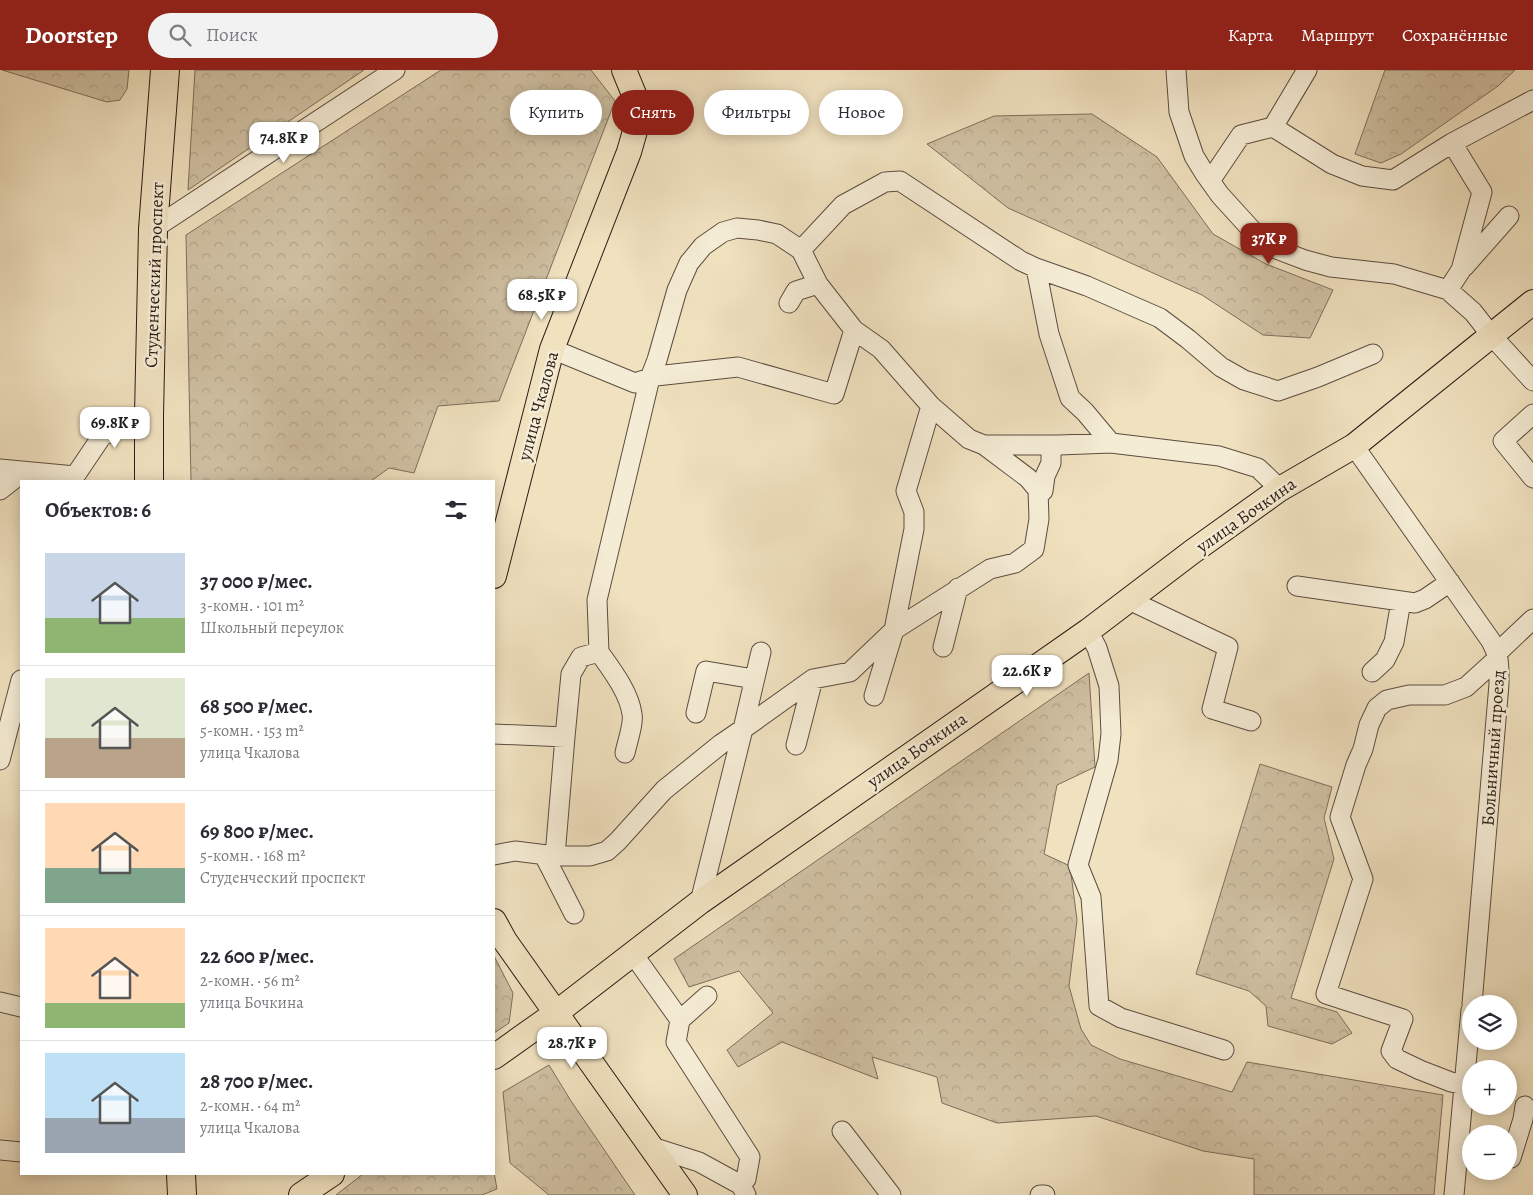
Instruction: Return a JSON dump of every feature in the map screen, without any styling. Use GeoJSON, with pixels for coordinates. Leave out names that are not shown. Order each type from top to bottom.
{"type":"FeatureCollection","features":[{"type":"Feature","properties":{"kind":"highway","name":"Студенческий проспект"},"geometry":{"type":"LineString","coordinates":[[149,480],[153,229],[165,70]]}},
{"type":"Feature","properties":{"kind":"highway"},"geometry":{"type":"LineString","coordinates":[[181,1175],[182,1195]]}},
{"type":"Feature","properties":{"kind":"main road","name":"улица Чкалова"},"geometry":{"type":"LineString","coordinates":[[495,572],[552,348],[625,161],[637,124],[638,104],[624,70]]}},
{"type":"Feature","properties":{"kind":"main road","name":"улица Бочкина"},"geometry":{"type":"LineString","coordinates":[[495,1056],[556,1013],[700,902],[1088,631],[1192,552],[1280,489],[1354,446],[1533,302]]}},
{"type":"Feature","properties":{"kind":"main road"},"geometry":{"type":"LineString","coordinates":[[495,923],[505,941],[685,1195]]}},
{"type":"Feature","properties":{"kind":"main road"},"geometry":{"type":"LineString","coordinates":[[305,1193],[331,1175]]}},
{"type":"Feature","properties":{"kind":"street"},"geometry":{"type":"LineString","coordinates":[[153,229],[395,70]]}},
{"type":"Feature","properties":{"kind":"street"},"geometry":{"type":"LineString","coordinates":[[1176,70],[1179,112],[1194,156],[1210,181],[1239,217],[1260,239],[1286,254],[1331,267],[1394,274],[1448,290],[1473,312],[1491,335],[1533,381]]}},
{"type":"Feature","properties":{"kind":"street"},"geometry":{"type":"LineString","coordinates":[[1210,181],[1242,136],[1273,126],[1307,70]]}},
{"type":"Feature","properties":{"kind":"street"},"geometry":{"type":"LineString","coordinates":[[1273,126],[1332,164],[1362,176],[1393,180],[1452,143],[1533,100]]}},
{"type":"Feature","properties":{"kind":"street"},"geometry":{"type":"LineString","coordinates":[[1452,143],[1482,192],[1461,270]]}},
{"type":"Feature","properties":{"kind":"street"},"geometry":{"type":"LineString","coordinates":[[801,250],[844,205],[885,182],[900,181],[1013,256],[1036,268],[1086,286],[1160,318],[1221,367],[1244,380],[1278,391],[1373,354]]}},
{"type":"Feature","properties":{"kind":"street"},"geometry":{"type":"LineString","coordinates":[[1448,290],[1461,270],[1509,216]]}},
{"type":"Feature","properties":{"kind":"street"},"geometry":{"type":"LineString","coordinates":[[495,855],[515,851],[550,855],[590,856],[607,851],[664,790],[721,744],[813,679],[850,672],[894,630],[990,569],[1015,563],[1034,549],[1039,519],[1038,490],[1028,478],[984,446],[969,439],[931,406],[880,349],[854,330],[818,284],[801,250],[776,234],[737,228],[723,232],[703,246],[689,263],[677,290],[650,378],[597,600],[599,652],[615,674],[633,715],[625,753]]}},
{"type":"Feature","properties":{"kind":"street"},"geometry":{"type":"LineString","coordinates":[[1036,268],[1049,334],[1070,398],[1085,412],[1111,443]]}},
{"type":"Feature","properties":{"kind":"street"},"geometry":{"type":"LineString","coordinates":[[789,303],[796,291],[818,284]]}},
{"type":"Feature","properties":{"kind":"street"},"geometry":{"type":"LineString","coordinates":[[552,348],[635,383],[650,378],[738,366],[834,394],[854,330]]}},
{"type":"Feature","properties":{"kind":"street"},"geometry":{"type":"LineString","coordinates":[[874,696],[894,630],[914,529],[914,512],[906,491],[931,406]]}},
{"type":"Feature","properties":{"kind":"street"},"geometry":{"type":"LineString","coordinates":[[1533,414],[1503,440],[1533,478]]}},
{"type":"Feature","properties":{"kind":"street"},"geometry":{"type":"LineString","coordinates":[[0,469],[74,479],[102,436],[149,415]]}},
{"type":"Feature","properties":{"kind":"street"},"geometry":{"type":"LineString","coordinates":[[984,446],[1111,443],[1219,456],[1258,468],[1280,489]]}},
{"type":"Feature","properties":{"kind":"street"},"geometry":{"type":"LineString","coordinates":[[1038,490],[1044,491],[1045,476],[1051,463],[1051,449],[1059,444]]}},
{"type":"Feature","properties":{"kind":"street","name":"Больничный проезд"},"geometry":{"type":"LineString","coordinates":[[1354,446],[1491,641],[1498,655],[1499,684],[1473,995]]}},
{"type":"Feature","properties":{"kind":"street"},"geometry":{"type":"LineString","coordinates":[[0,490],[23,472]]}},
{"type":"Feature","properties":{"kind":"street"},"geometry":{"type":"LineString","coordinates":[[1297,586],[1415,603],[1425,599],[1450,582]]}},
{"type":"Feature","properties":{"kind":"street"},"geometry":{"type":"LineString","coordinates":[[943,647],[958,588]]}},
{"type":"Feature","properties":{"kind":"street"},"geometry":{"type":"LineString","coordinates":[[1129,600],[1228,647],[1212,709],[1251,721]]}},
{"type":"Feature","properties":{"kind":"street"},"geometry":{"type":"LineString","coordinates":[[1372,672],[1385,660],[1394,642],[1401,601]]}},
{"type":"Feature","properties":{"kind":"street"},"geometry":{"type":"LineString","coordinates":[[1462,1090],[1451,1082],[1397,1059],[1391,1051],[1403,1019],[1326,994],[1363,879],[1340,817],[1356,765],[1364,749],[1369,726],[1377,708],[1387,700],[1409,695],[1445,695],[1466,687],[1532,622]]}},
{"type":"Feature","properties":{"kind":"street"},"geometry":{"type":"LineString","coordinates":[[1088,631],[1097,648],[1108,686],[1111,734],[1108,760],[1078,865],[1091,897],[1099,1006],[1121,1018],[1224,1050]]}},
{"type":"Feature","properties":{"kind":"street"},"geometry":{"type":"LineString","coordinates":[[574,914],[550,855],[571,674],[581,657],[599,652]]}},
{"type":"Feature","properties":{"kind":"street"},"geometry":{"type":"LineString","coordinates":[[700,902],[760,652]]}},
{"type":"Feature","properties":{"kind":"street"},"geometry":{"type":"LineString","coordinates":[[696,713],[706,671],[754,679]]}},
{"type":"Feature","properties":{"kind":"street"},"geometry":{"type":"LineString","coordinates":[[796,745],[813,679]]}},
{"type":"Feature","properties":{"kind":"street"},"geometry":{"type":"LineString","coordinates":[[0,760],[2,738],[20,683]]}},
{"type":"Feature","properties":{"kind":"street"},"geometry":{"type":"LineString","coordinates":[[495,734],[565,737]]}},
{"type":"Feature","properties":{"kind":"street"},"geometry":{"type":"LineString","coordinates":[[634,954],[680,1020]]}},
{"type":"Feature","properties":{"kind":"street"},"geometry":{"type":"LineString","coordinates":[[652,1147],[699,1162],[743,1190],[750,1157],[676,1042],[680,1020],[707,996]]}},
{"type":"Feature","properties":{"kind":"street"},"geometry":{"type":"LineString","coordinates":[[0,1002],[20,1007]]}},
{"type":"Feature","properties":{"kind":"street"},"geometry":{"type":"LineString","coordinates":[[1517,1140],[1524,1120],[1522,1105]]}},
{"type":"Feature","properties":{"kind":"street"},"geometry":{"type":"LineString","coordinates":[[1454,1195],[1464,1115]]}},
{"type":"Feature","properties":{"kind":"street"},"geometry":{"type":"LineString","coordinates":[[842,1131],[891,1195]]}},
{"type":"Feature","properties":{"kind":"street"},"geometry":{"type":"LineString","coordinates":[[0,1150],[20,1152]]}},
{"type":"Feature","properties":{"kind":"street"},"geometry":{"type":"LineString","coordinates":[[1040,1195],[1045,1195]]}},
{"type":"Feature","properties":{"kind":"green space"},"geometry":{"type":"Polygon","coordinates":[[[2,70],[129,70],[127,89],[120,100],[107,102],[2,70]]]}},
{"type":"Feature","properties":{"kind":"green space"},"geometry":{"type":"Polygon","coordinates":[[[195,70],[364,70],[188,190],[195,70]]]}},
{"type":"Feature","properties":{"kind":"green space"},"geometry":{"type":"Polygon","coordinates":[[[441,70],[591,70],[612,97],[612,109],[602,135],[602,90],[510,90],[510,135],[602,135],[499,401],[438,406],[414,473],[389,468],[372,480],[191,480],[186,235],[441,70]]]}},
{"type":"Feature","properties":{"kind":"green space"},"geometry":{"type":"Polygon","coordinates":[[[1385,70],[1515,70],[1498,86],[1401,154],[1381,163],[1355,154],[1385,70]]]}},
{"type":"Feature","properties":{"kind":"green space"},"geometry":{"type":"Polygon","coordinates":[[[1092,114],[1157,157],[1213,234],[1266,264],[1333,290],[1310,338],[1263,335],[1202,295],[1008,208],[927,144],[994,116],[1092,114]]]}},
{"type":"Feature","properties":{"kind":"green space"},"geometry":{"type":"Polygon","coordinates":[[[1089,673],[1095,767],[1057,785],[1044,854],[1070,866],[1077,920],[1069,986],[1081,1029],[1091,1045],[1120,1059],[1232,1092],[1247,1062],[1443,1095],[1434,1195],[1254,1195],[1254,1159],[1203,1151],[1096,1116],[997,1123],[942,1103],[937,1077],[872,1057],[878,1079],[782,1042],[738,1067],[727,1050],[773,1013],[739,971],[689,987],[674,959],[1089,673]]]}},
{"type":"Feature","properties":{"kind":"green space"},"geometry":{"type":"Polygon","coordinates":[[[1260,764],[1332,787],[1324,818],[1334,859],[1291,998],[1337,1012],[1352,1033],[1332,1044],[1268,1026],[1266,1006],[1249,991],[1196,974],[1260,764]]]}},
{"type":"Feature","properties":{"kind":"green space"},"geometry":{"type":"Polygon","coordinates":[[[495,958],[513,993],[509,1023],[495,1032],[495,958]]]}},
{"type":"Feature","properties":{"kind":"green space"},"geometry":{"type":"Polygon","coordinates":[[[549,1065],[571,1101],[635,1195],[549,1195],[510,1163],[503,1092],[549,1065]]]}},
{"type":"Feature","properties":{"kind":"green space"},"geometry":{"type":"Polygon","coordinates":[[[362,1175],[495,1175],[497,1189],[482,1195],[336,1195],[362,1175]]]}}]}
